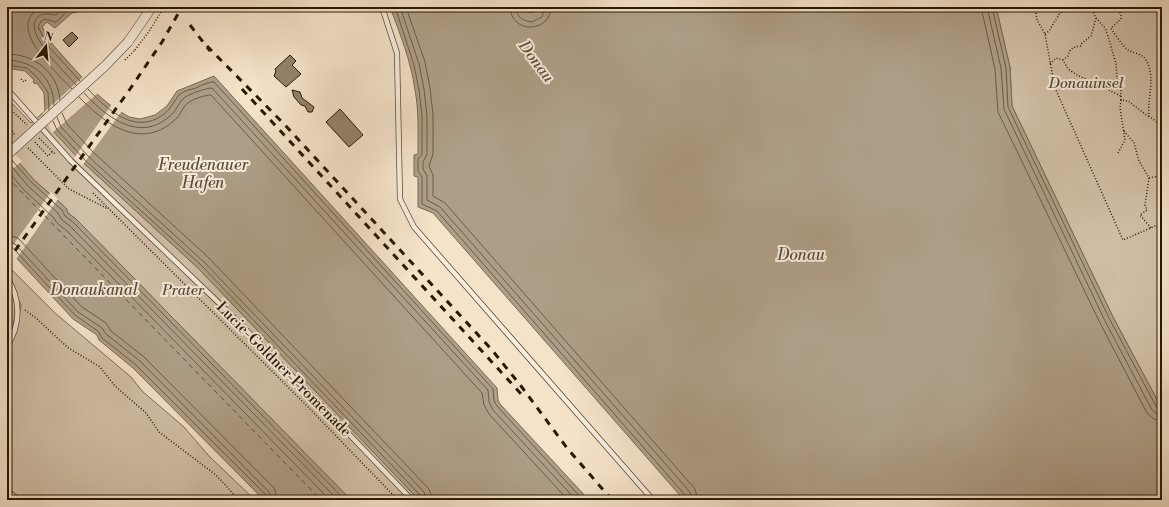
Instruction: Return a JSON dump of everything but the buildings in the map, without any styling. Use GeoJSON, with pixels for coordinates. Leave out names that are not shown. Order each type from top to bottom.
{"type":"FeatureCollection","features":[{"type":"Feature","properties":{"kind":"street"},"geometry":{"type":"LineString","coordinates":[[7,155],[105,66],[128,42],[152,7]]}},
{"type":"Feature","properties":{"kind":"lane"},"geometry":{"type":"LineString","coordinates":[[382,7],[397,53],[400,199],[414,227],[653,500]]}},
{"type":"Feature","properties":{"kind":"lane"},"geometry":{"type":"LineString","coordinates":[[7,89],[72,161],[231,315],[412,500]]}},
{"type":"Feature","properties":{"kind":"lane"},"geometry":{"type":"LineString","coordinates":[[7,278],[18,306],[15,328],[7,346]]}},
{"type":"Feature","properties":{"kind":"lane"},"geometry":{"type":"LineString","coordinates":[[7,491],[19,500]]}},
{"type":"Feature","properties":{"kind":"path"},"geometry":{"type":"LineString","coordinates":[[135,50],[153,26],[164,7]]}},
{"type":"Feature","properties":{"kind":"path"},"geometry":{"type":"LineString","coordinates":[[1035,7],[1037,20],[1045,34],[1055,88],[1123,240],[1162,223]]}},
{"type":"Feature","properties":{"kind":"path"},"geometry":{"type":"LineString","coordinates":[[1045,34],[1049,31],[1060,13],[1067,7]]}},
{"type":"Feature","properties":{"kind":"path"},"geometry":{"type":"LineString","coordinates":[[1091,7],[1096,18],[1105,28],[1108,36],[1116,64],[1117,79],[1120,85],[1122,96],[1120,108],[1125,140],[1118,153]]}},
{"type":"Feature","properties":{"kind":"path"},"geometry":{"type":"LineString","coordinates":[[1117,7],[1121,15],[1121,19],[1111,28],[1113,33],[1127,50],[1142,55],[1149,66],[1151,94],[1147,108],[1149,118]]}},
{"type":"Feature","properties":{"kind":"path"},"geometry":{"type":"LineString","coordinates":[[1063,60],[1068,56],[1073,47],[1081,46],[1082,43],[1092,36],[1096,18]]}},
{"type":"Feature","properties":{"kind":"path"},"geometry":{"type":"LineString","coordinates":[[1050,64],[1056,58],[1063,60],[1068,69],[1077,75],[1122,96]]}},
{"type":"Feature","properties":{"kind":"path"},"geometry":{"type":"LineString","coordinates":[[21,79],[24,82],[27,79]]}},
{"type":"Feature","properties":{"kind":"path"},"geometry":{"type":"LineString","coordinates":[[1121,100],[1128,101],[1149,118],[1162,126]]}},
{"type":"Feature","properties":{"kind":"path"},"geometry":{"type":"LineString","coordinates":[[7,120],[12,133],[18,138]]}},
{"type":"Feature","properties":{"kind":"path"},"geometry":{"type":"LineString","coordinates":[[1124,132],[1134,144],[1139,161],[1149,178],[1144,205],[1147,210],[1140,215],[1151,228]]}},
{"type":"Feature","properties":{"kind":"path"},"geometry":{"type":"LineString","coordinates":[[35,142],[48,156],[52,152],[57,157]]}},
{"type":"Feature","properties":{"kind":"path"},"geometry":{"type":"LineString","coordinates":[[28,148],[69,189],[110,210]]}},
{"type":"Feature","properties":{"kind":"path"},"geometry":{"type":"LineString","coordinates":[[1149,178],[1162,175]]}},
{"type":"Feature","properties":{"kind":"path","name":"Lucie-Goldner-Promenade"},"geometry":{"type":"LineString","coordinates":[[89,189],[308,407],[398,500]]}},
{"type":"Feature","properties":{"kind":"path"},"geometry":{"type":"LineString","coordinates":[[18,306],[36,318],[68,347],[100,367],[116,386],[146,414],[160,432],[216,475],[239,500]]}},
{"type":"Feature","properties":{"kind":"green space","name":"Donauinsel"},"geometry":{"type":"Polygon","coordinates":[[[996,7],[1162,7],[1162,409],[1113,317],[1012,106],[1010,67],[996,7]]]}},
{"type":"Feature","properties":{"kind":"green space","name":"Prater"},"geometry":{"type":"Polygon","coordinates":[[[7,98],[31,123],[45,111],[76,156],[198,268],[419,500],[351,500],[76,219],[68,213],[66,208],[34,180],[7,149],[7,98]]]}},
{"type":"Feature","properties":{"kind":"green space"},"geometry":{"type":"Polygon","coordinates":[[[10,268],[55,313],[131,377],[142,391],[184,427],[209,456],[255,500],[7,500],[7,349],[16,333],[21,305],[7,275],[10,268]]]}},
{"type":"Feature","properties":{"kind":"green space"},"geometry":{"type":"Polygon","coordinates":[[[7,286],[14,299],[15,313],[7,341],[7,286]]]}},
{"type":"Feature","properties":{"kind":"water","name":"Freudenauer Hafen"},"geometry":{"type":"Polygon","coordinates":[[[7,7],[87,7],[86,10],[72,13],[55,28],[47,22],[42,27],[53,45],[97,94],[110,105],[129,117],[140,119],[155,115],[167,106],[177,91],[214,76],[497,388],[498,400],[500,404],[589,500],[419,500],[198,268],[76,156],[54,132],[45,111],[44,93],[37,83],[35,84],[33,82],[34,80],[25,71],[7,68],[7,7]]]}},
{"type":"Feature","properties":{"kind":"water","name":"Donau"},"geometry":{"type":"Polygon","coordinates":[[[390,7],[524,7],[527,12],[532,13],[537,7],[996,7],[1010,67],[1012,106],[1113,317],[1162,409],[1162,500],[684,500],[433,213],[418,207],[418,177],[414,176],[414,155],[418,154],[416,98],[408,58],[390,7]]]}},
{"type":"Feature","properties":{"kind":"water","name":"Donaukanal"},"geometry":{"type":"Polygon","coordinates":[[[7,149],[34,180],[66,208],[68,213],[76,219],[351,500],[264,500],[133,368],[99,340],[97,335],[73,319],[9,250],[7,245],[7,149]]]}},
{"type":"Feature","properties":{"kind":"pier"},"geometry":{"type":"Polygon","coordinates":[[[84,76],[99,92],[52,133],[43,113],[84,76]]]}},
{"type":"Feature","properties":{"kind":"pier"},"geometry":{"type":"Polygon","coordinates":[[[112,104],[122,111],[82,166],[74,158],[112,104]]]}},
{"type":"Feature","properties":{"kind":"pier"},"geometry":{"type":"Polygon","coordinates":[[[7,147],[22,161],[7,174],[7,147]]]}},
{"type":"Feature","properties":{"kind":"pier"},"geometry":{"type":"Polygon","coordinates":[[[51,192],[58,199],[15,261],[8,252],[51,192]]]}},
{"type":"Feature","properties":{"kind":"ferry route"},"geometry":{"type":"LineString","coordinates":[[7,177],[321,500]]}},
{"type":"Feature","properties":{"kind":"railway"},"geometry":{"type":"LineString","coordinates":[[7,262],[130,89],[162,42],[182,7]]}},
{"type":"Feature","properties":{"kind":"railway"},"geometry":{"type":"LineString","coordinates":[[190,25],[210,51]]}},
{"type":"Feature","properties":{"kind":"railway"},"geometry":{"type":"LineString","coordinates":[[207,46],[285,125],[492,350],[567,448],[612,500]]}},
{"type":"Feature","properties":{"kind":"railway"},"geometry":{"type":"LineString","coordinates":[[242,89],[523,396]]}}]}
